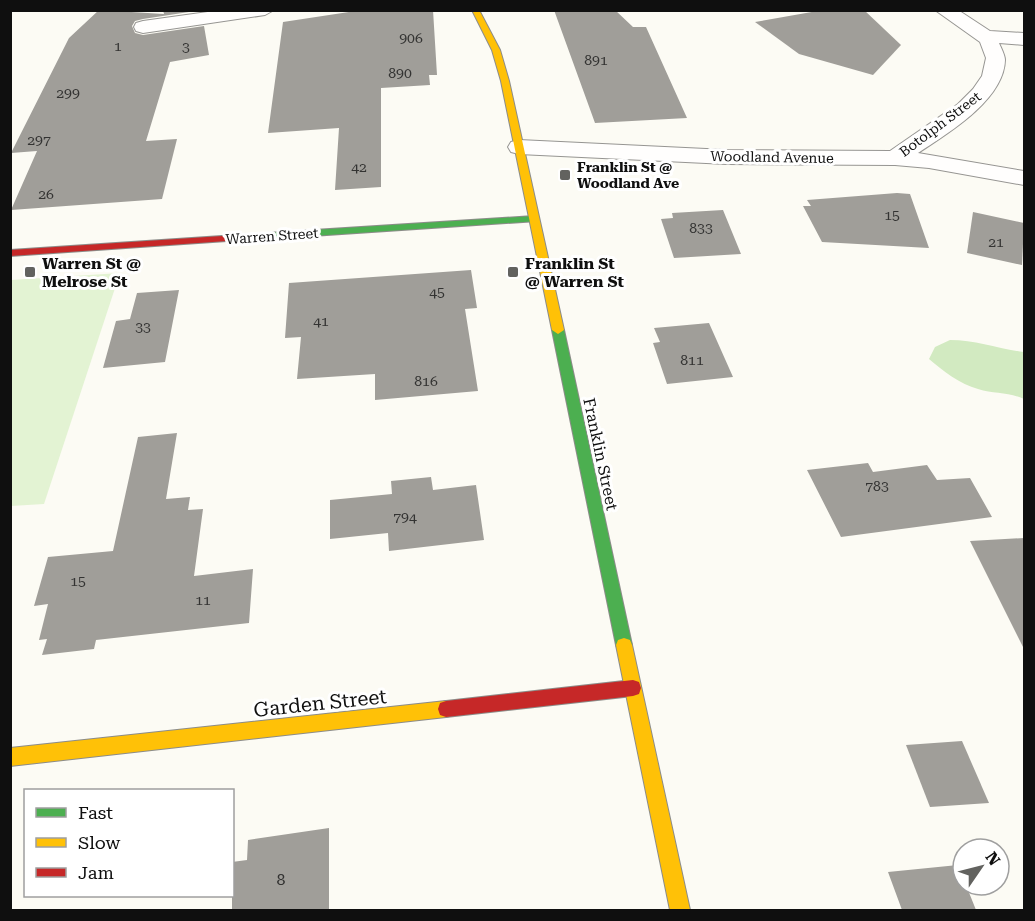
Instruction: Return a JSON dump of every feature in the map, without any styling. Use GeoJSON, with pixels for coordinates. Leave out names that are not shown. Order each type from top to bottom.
{"type":"FeatureCollection","features":[{"type":"Feature","properties":{"kind":"main road","name":"Franklin Street"},"geometry":{"type":"LineString","coordinates":[[475,10],[496,50],[519,147],[680,910]]}},
{"type":"Feature","properties":{"kind":"main road","name":"Warren Street"},"geometry":{"type":"LineString","coordinates":[[10,253],[534,219]]}},
{"type":"Feature","properties":{"kind":"main road","name":"Garden Street"},"geometry":{"type":"LineString","coordinates":[[10,757],[633,688]]}},
{"type":"Feature","properties":{"kind":"street"},"geometry":{"type":"LineString","coordinates":[[143,27],[265,10]]}},
{"type":"Feature","properties":{"kind":"street"},"geometry":{"type":"LineString","coordinates":[[944,10],[984,36],[1024,39]]}},
{"type":"Feature","properties":{"kind":"street","name":"Botolph Street"},"geometry":{"type":"LineString","coordinates":[[895,158],[970,105],[987,88],[993,75],[995,58],[993,48],[984,36]]}},
{"type":"Feature","properties":{"kind":"street","name":"Woodland Avenue"},"geometry":{"type":"LineString","coordinates":[[519,147],[727,157],[895,158],[929,161],[1024,178]]}},
{"type":"Feature","properties":{"kind":"green space"},"geometry":{"type":"Polygon","coordinates":[[[120,273],[44,504],[11,506],[11,280],[120,273]]]}},
{"type":"Feature","properties":{"kind":"green space"},"geometry":{"type":"Polygon","coordinates":[[[950,340],[969,341],[1024,352],[1024,399],[971,387],[952,377],[929,359],[935,347],[950,340]]]}},
{"type":"Feature","properties":{"kind":"building"},"geometry":{"type":"Polygon","coordinates":[[[99,10],[164,14],[163,10],[202,10],[143,19],[135,21],[132,26],[135,33],[143,35],[204,26],[209,55],[170,62],[146,141],[177,139],[162,199],[11,210],[37,151],[11,153],[69,38],[99,10]]]}},
{"type":"Feature","properties":{"kind":"building"},"geometry":{"type":"Polygon","coordinates":[[[362,10],[433,10],[437,75],[429,75],[430,85],[381,88],[381,187],[335,190],[339,128],[268,133],[283,22],[362,10]]]}},
{"type":"Feature","properties":{"kind":"building"},"geometry":{"type":"Polygon","coordinates":[[[554,10],[615,10],[633,27],[646,27],[687,118],[595,123],[554,10]]]}},
{"type":"Feature","properties":{"kind":"building"},"geometry":{"type":"Polygon","coordinates":[[[823,10],[864,10],[901,45],[873,75],[799,54],[755,22],[823,10]]]}},
{"type":"Feature","properties":{"kind":"building"},"geometry":{"type":"Polygon","coordinates":[[[910,194],[929,248],[822,242],[803,206],[811,206],[807,200],[910,194]]]}},
{"type":"Feature","properties":{"kind":"building"},"geometry":{"type":"Polygon","coordinates":[[[723,210],[741,254],[674,258],[661,219],[673,218],[672,213],[723,210]]]}},
{"type":"Feature","properties":{"kind":"building"},"geometry":{"type":"Polygon","coordinates":[[[973,212],[1024,223],[1022,265],[967,253],[973,212]]]}},
{"type":"Feature","properties":{"kind":"building"},"geometry":{"type":"Polygon","coordinates":[[[471,270],[477,308],[465,309],[478,391],[375,400],[375,374],[297,379],[301,337],[285,338],[289,283],[471,270]]]}},
{"type":"Feature","properties":{"kind":"building"},"geometry":{"type":"Polygon","coordinates":[[[179,290],[165,362],[103,368],[116,321],[130,319],[137,293],[179,290]]]}},
{"type":"Feature","properties":{"kind":"building"},"geometry":{"type":"Polygon","coordinates":[[[709,323],[733,377],[667,384],[653,343],[660,342],[654,328],[709,323]]]}},
{"type":"Feature","properties":{"kind":"building"},"geometry":{"type":"Polygon","coordinates":[[[177,433],[166,499],[190,497],[188,510],[203,509],[194,576],[253,569],[249,623],[96,640],[94,649],[42,655],[47,639],[39,640],[48,604],[34,606],[48,557],[113,551],[138,437],[177,433]]]}},
{"type":"Feature","properties":{"kind":"building"},"geometry":{"type":"Polygon","coordinates":[[[868,463],[873,472],[927,465],[937,480],[970,478],[992,517],[841,537],[807,470],[868,463]]]}},
{"type":"Feature","properties":{"kind":"building"},"geometry":{"type":"Polygon","coordinates":[[[431,477],[433,490],[476,485],[484,540],[389,551],[388,533],[330,539],[330,500],[392,494],[391,481],[431,477]]]}},
{"type":"Feature","properties":{"kind":"building"},"geometry":{"type":"Polygon","coordinates":[[[1024,538],[1024,649],[970,541],[1024,538]]]}},
{"type":"Feature","properties":{"kind":"building"},"geometry":{"type":"Polygon","coordinates":[[[962,741],[989,803],[930,807],[906,745],[962,741]]]}},
{"type":"Feature","properties":{"kind":"building"},"geometry":{"type":"Polygon","coordinates":[[[329,828],[329,910],[232,910],[234,862],[247,860],[248,840],[329,828]]]}},
{"type":"Feature","properties":{"kind":"building"},"geometry":{"type":"Polygon","coordinates":[[[951,866],[951,897],[971,897],[976,910],[902,910],[888,872],[951,866]]]}},
{"type":"Feature","properties":{"kind":"traffic: fast"},"geometry":{"type":"LineString","coordinates":[[267,236],[534,219]]}},
{"type":"Feature","properties":{"kind":"traffic: fast"},"geometry":{"type":"LineString","coordinates":[[558,330],[624,645]]}},
{"type":"Feature","properties":{"kind":"traffic: slow"},"geometry":{"type":"LineString","coordinates":[[475,10],[496,50],[505,81],[558,330]]}},
{"type":"Feature","properties":{"kind":"traffic: slow"},"geometry":{"type":"LineString","coordinates":[[624,645],[680,910]]}},
{"type":"Feature","properties":{"kind":"traffic: slow"},"geometry":{"type":"LineString","coordinates":[[10,757],[446,709]]}},
{"type":"Feature","properties":{"kind":"traffic: jam"},"geometry":{"type":"LineString","coordinates":[[10,253],[267,236]]}},
{"type":"Feature","properties":{"kind":"traffic: jam"},"geometry":{"type":"LineString","coordinates":[[446,709],[633,688]]}},
{"type":"Feature","properties":{"kind":"place","name":"Franklin St @ Woodland Ave"},"geometry":{"type":"Point","coordinates":[565,175]}},
{"type":"Feature","properties":{"kind":"place","name":"Warren St @ Melrose St"},"geometry":{"type":"Point","coordinates":[30,272]}},
{"type":"Feature","properties":{"kind":"place","name":"Franklin St @ Warren St"},"geometry":{"type":"Point","coordinates":[513,272]}}]}
